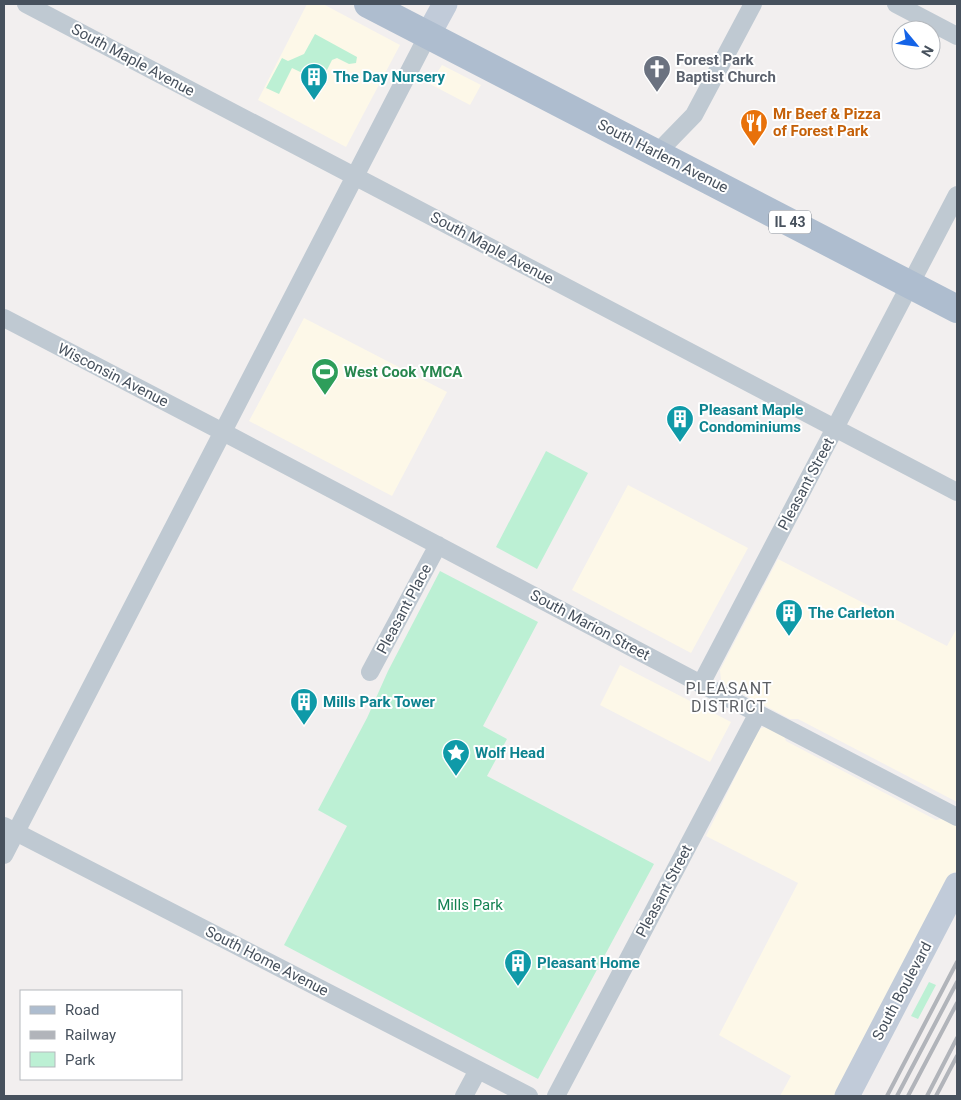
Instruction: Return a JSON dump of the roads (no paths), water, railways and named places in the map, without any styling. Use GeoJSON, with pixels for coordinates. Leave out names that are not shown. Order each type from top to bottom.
{"type":"FeatureCollection","features":[{"type":"Feature","properties":{"kind":"main road","name":"South Harlem Avenue"},"geometry":{"type":"LineString","coordinates":[[368,4],[957,309]]}},
{"type":"Feature","properties":{"kind":"street","name":"South Maple Avenue"},"geometry":{"type":"LineString","coordinates":[[26,4],[957,492]]}},
{"type":"Feature","properties":{"kind":"street"},"geometry":{"type":"LineString","coordinates":[[4,855],[10,829],[223,432],[445,4]]}},
{"type":"Feature","properties":{"kind":"street"},"geometry":{"type":"LineString","coordinates":[[657,153],[694,114],[752,4]]}},
{"type":"Feature","properties":{"kind":"street"},"geometry":{"type":"LineString","coordinates":[[896,4],[957,36]]}},
{"type":"Feature","properties":{"kind":"street","name":"Pleasant Street"},"geometry":{"type":"LineString","coordinates":[[701,684],[957,195]]}},
{"type":"Feature","properties":{"kind":"street","name":"Wisconsin Avenue"},"geometry":{"type":"LineString","coordinates":[[4,318],[223,432]]}},
{"type":"Feature","properties":{"kind":"street","name":"South Marion Street"},"geometry":{"type":"LineString","coordinates":[[223,432],[957,817]]}},
{"type":"Feature","properties":{"kind":"street","name":"Pleasant Place"},"geometry":{"type":"LineString","coordinates":[[370,672],[438,545]]}},
{"type":"Feature","properties":{"kind":"street","name":"Pleasant Street"},"geometry":{"type":"LineString","coordinates":[[556,1096],[758,713]]}},
{"type":"Feature","properties":{"kind":"street","name":"South Home Avenue"},"geometry":{"type":"LineString","coordinates":[[10,829],[530,1096]]}},
{"type":"Feature","properties":{"kind":"street","name":"South Boulevard"},"geometry":{"type":"LineString","coordinates":[[847,1096],[957,885]]}},
{"type":"Feature","properties":{"kind":"street"},"geometry":{"type":"LineString","coordinates":[[464,1096],[478,1070]]}},
{"type":"Feature","properties":{"kind":"railway"},"geometry":{"type":"LineString","coordinates":[[887,1096],[957,962]]}},
{"type":"Feature","properties":{"kind":"railway"},"geometry":{"type":"LineString","coordinates":[[897,1096],[957,982]]}},
{"type":"Feature","properties":{"kind":"railway"},"geometry":{"type":"LineString","coordinates":[[908,1096],[957,1003]]}},
{"type":"Feature","properties":{"kind":"railway"},"geometry":{"type":"LineString","coordinates":[[927,1096],[957,1038]]}},
{"type":"Feature","properties":{"kind":"railway"},"geometry":{"type":"LineString","coordinates":[[936,1096],[957,1056]]}},
{"type":"Feature","properties":{"kind":"place","name":"Forest Park Baptist Church"},"geometry":{"type":"Point","coordinates":[657,93]}},
{"type":"Feature","properties":{"kind":"place","name":"The Day Nursery"},"geometry":{"type":"Point","coordinates":[314,101]}},
{"type":"Feature","properties":{"kind":"place","name":"Mr Beef & Pizza of Forest Park"},"geometry":{"type":"Point","coordinates":[754,147]}},
{"type":"Feature","properties":{"kind":"place","name":"West Cook YMCA"},"geometry":{"type":"Point","coordinates":[325,396]}},
{"type":"Feature","properties":{"kind":"place","name":"Pleasant Maple Condominiums"},"geometry":{"type":"Point","coordinates":[680,443]}},
{"type":"Feature","properties":{"kind":"place","name":"The Carleton"},"geometry":{"type":"Point","coordinates":[789,637]}},
{"type":"Feature","properties":{"kind":"place","name":"Mills Park Tower"},"geometry":{"type":"Point","coordinates":[304,726]}},
{"type":"Feature","properties":{"kind":"place","name":"Wolf Head"},"geometry":{"type":"Point","coordinates":[456,777]}},
{"type":"Feature","properties":{"kind":"place","name":"Pleasant Home"},"geometry":{"type":"Point","coordinates":[518,987]}},
{"type":"Feature","properties":{"kind":"district","name":"PLEASANT DISTRICT"},"geometry":{"type":"Point","coordinates":[729,697]}},
{"type":"Feature","properties":{"kind":"park label","name":"Mills Park"},"geometry":{"type":"Point","coordinates":[470,905]}}]}
